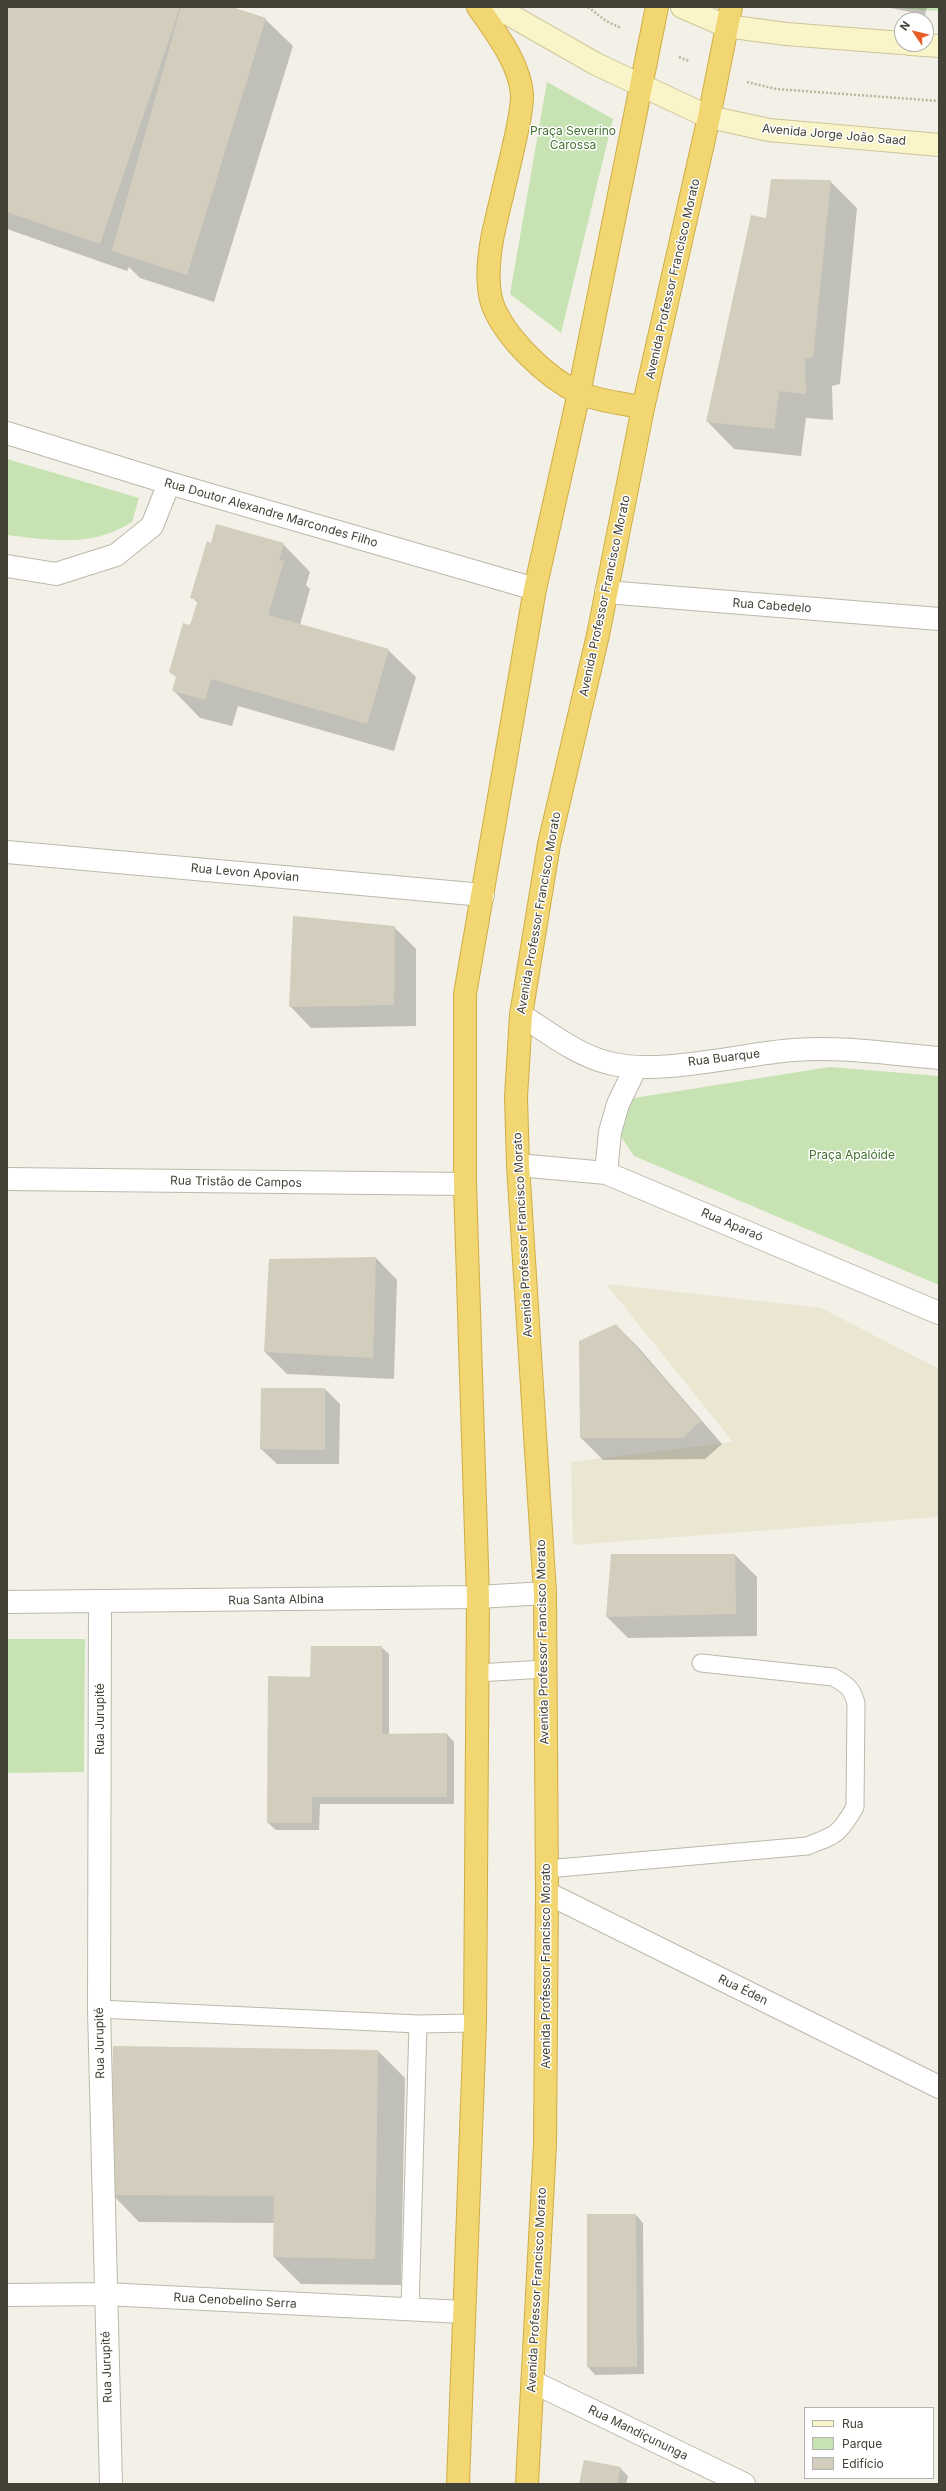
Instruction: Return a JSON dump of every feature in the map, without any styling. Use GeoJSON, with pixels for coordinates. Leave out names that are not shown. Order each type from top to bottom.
{"type":"FeatureCollection","features":[{"type":"Feature","properties":{"kind":"highway"},"geometry":{"type":"LineString","coordinates":[[478,7],[504,46],[518,78],[522,95],[518,126],[493,236],[489,278],[492,303],[506,330],[525,352],[551,375],[579,393],[644,408]]}},
{"type":"Feature","properties":{"kind":"highway"},"geometry":{"type":"LineString","coordinates":[[458,2484],[463,2312],[475,2023],[478,1597],[464,1184],[465,994],[536,589],[579,393],[657,7]]}},
{"type":"Feature","properties":{"kind":"highway","name":"Avenida Professor Francisco Morato"},"geometry":{"type":"LineString","coordinates":[[527,2484],[545,2144],[547,1869],[545,1592],[518,1165],[516,1097],[521,1015],[549,844],[606,592],[644,408],[709,117],[728,17]]}},
{"type":"Feature","properties":{"kind":"main road","name":"Avenida Jorge João Saad"},"geometry":{"type":"LineString","coordinates":[[496,7],[640,86],[709,117],[769,130],[939,145]]}},
{"type":"Feature","properties":{"kind":"main road"},"geometry":{"type":"LineString","coordinates":[[682,7],[728,17],[786,34],[894,42]]}},
{"type":"Feature","properties":{"kind":"street","name":"Rua Doutor Alexandre Marcondes Filho"},"geometry":{"type":"LineString","coordinates":[[7,433],[169,483],[536,589]]}},
{"type":"Feature","properties":{"kind":"street"},"geometry":{"type":"LineString","coordinates":[[7,566],[56,574],[116,555],[152,526],[169,483]]}},
{"type":"Feature","properties":{"kind":"street","name":"Rua Cabedelo"},"geometry":{"type":"LineString","coordinates":[[606,592],[939,619]]}},
{"type":"Feature","properties":{"kind":"street","name":"Rua Levon Apovian"},"geometry":{"type":"LineString","coordinates":[[7,852],[483,895]]}},
{"type":"Feature","properties":{"kind":"street","name":"Rua Buarque"},"geometry":{"type":"LineString","coordinates":[[521,1015],[586,1055],[609,1063],[636,1067],[795,1050],[859,1051],[939,1058]]}},
{"type":"Feature","properties":{"kind":"street"},"geometry":{"type":"LineString","coordinates":[[606,1173],[610,1132],[618,1104],[636,1067]]}},
{"type":"Feature","properties":{"kind":"street","name":"Rua Aparaó"},"geometry":{"type":"LineString","coordinates":[[518,1165],[606,1173],[939,1313]]}},
{"type":"Feature","properties":{"kind":"street","name":"Rua Tristão de Campos"},"geometry":{"type":"LineString","coordinates":[[7,1179],[464,1184]]}},
{"type":"Feature","properties":{"kind":"street","name":"Rua Santa Albina"},"geometry":{"type":"LineString","coordinates":[[7,1602],[478,1597],[545,1592]]}},
{"type":"Feature","properties":{"kind":"street","name":"Rua Jurupité"},"geometry":{"type":"LineString","coordinates":[[100,1602],[99,2009],[111,2484]]}},
{"type":"Feature","properties":{"kind":"street","name":"Rua Éden"},"geometry":{"type":"LineString","coordinates":[[547,1893],[939,2087]]}},
{"type":"Feature","properties":{"kind":"street","name":"Rua Cenobelino Serra"},"geometry":{"type":"LineString","coordinates":[[7,2295],[105,2294],[410,2311],[463,2312]]}},
{"type":"Feature","properties":{"kind":"street","name":"Rua Mandiçununga"},"geometry":{"type":"LineString","coordinates":[[532,2382],[744,2484]]}},
{"type":"Feature","properties":{"kind":"lane"},"geometry":{"type":"LineString","coordinates":[[547,1869],[807,1846],[835,1836],[855,1808],[856,1703],[853,1692],[847,1684],[833,1677],[702,1663]]}},
{"type":"Feature","properties":{"kind":"lane"},"geometry":{"type":"LineString","coordinates":[[477,1673],[545,1669]]}},
{"type":"Feature","properties":{"kind":"lane"},"geometry":{"type":"LineString","coordinates":[[99,2009],[418,2024],[475,2023]]}},
{"type":"Feature","properties":{"kind":"lane"},"geometry":{"type":"LineString","coordinates":[[410,2311],[418,2024]]}},
{"type":"Feature","properties":{"kind":"path"},"geometry":{"type":"LineString","coordinates":[[683,59],[717,72],[776,89],[939,101]]}},
{"type":"Feature","properties":{"kind":"shaded area"},"geometry":{"type":"Polygon","coordinates":[[[606,1284],[821,1308],[939,1369],[939,1517],[573,1545],[571,1462],[733,1442],[606,1284]]]}},
{"type":"Feature","properties":{"kind":"green space"},"geometry":{"type":"Polygon","coordinates":[[[883,7],[939,7],[939,11],[883,7]]]}},
{"type":"Feature","properties":{"kind":"green space","name":"Praça Severino Carossa"},"geometry":{"type":"Polygon","coordinates":[[[547,82],[613,119],[561,333],[510,294],[547,82]]]}},
{"type":"Feature","properties":{"kind":"green space"},"geometry":{"type":"Polygon","coordinates":[[[7,459],[139,498],[132,522],[102,536],[86,539],[56,540],[7,535],[7,459]]]}},
{"type":"Feature","properties":{"kind":"green space","name":"Praça Apalóide"},"geometry":{"type":"Polygon","coordinates":[[[830,1067],[939,1076],[939,1285],[634,1156],[614,1126],[628,1099],[830,1067]]]}},
{"type":"Feature","properties":{"kind":"green space"},"geometry":{"type":"Polygon","coordinates":[[[7,1639],[85,1639],[84,1772],[7,1773],[7,1639]]]}},
{"type":"Feature","properties":{"kind":"building"},"geometry":{"type":"Polygon","coordinates":[[[7,7],[180,7],[100,244],[7,212],[7,7]]]}},
{"type":"Feature","properties":{"kind":"building"},"geometry":{"type":"Polygon","coordinates":[[[181,7],[232,7],[266,18],[187,275],[112,251],[181,7]]]}},
{"type":"Feature","properties":{"kind":"building"},"geometry":{"type":"Polygon","coordinates":[[[771,179],[831,180],[813,357],[805,359],[806,394],[779,391],[774,429],[706,422],[751,215],[766,218],[771,179]]]}},
{"type":"Feature","properties":{"kind":"building"},"geometry":{"type":"Polygon","coordinates":[[[216,524],[284,543],[279,560],[284,561],[268,615],[389,649],[367,724],[211,679],[205,700],[172,691],[176,677],[169,672],[183,623],[190,625],[198,600],[190,598],[207,541],[211,543],[216,524]]]}},
{"type":"Feature","properties":{"kind":"building"},"geometry":{"type":"Polygon","coordinates":[[[293,916],[395,926],[394,1005],[289,1007],[293,916]]]}},
{"type":"Feature","properties":{"kind":"building"},"geometry":{"type":"Polygon","coordinates":[[[376,1257],[373,1358],[264,1352],[269,1259],[376,1257]]]}},
{"type":"Feature","properties":{"kind":"building"},"geometry":{"type":"Polygon","coordinates":[[[616,1324],[701,1421],[683,1438],[580,1438],[579,1341],[616,1324]]]}},
{"type":"Feature","properties":{"kind":"building"},"geometry":{"type":"Polygon","coordinates":[[[261,1388],[325,1388],[325,1450],[260,1449],[261,1388]]]}},
{"type":"Feature","properties":{"kind":"building"},"geometry":{"type":"Polygon","coordinates":[[[611,1554],[735,1554],[736,1614],[606,1617],[611,1554]]]}},
{"type":"Feature","properties":{"kind":"building"},"geometry":{"type":"Polygon","coordinates":[[[311,1646],[382,1646],[382,1734],[447,1733],[447,1797],[312,1797],[312,1823],[267,1823],[268,1676],[310,1677],[311,1646]]]}},
{"type":"Feature","properties":{"kind":"building"},"geometry":{"type":"Polygon","coordinates":[[[113,2046],[378,2050],[375,2259],[273,2257],[274,2196],[111,2195],[113,2046]]]}},
{"type":"Feature","properties":{"kind":"building"},"geometry":{"type":"Polygon","coordinates":[[[587,2214],[636,2214],[637,2367],[587,2367],[587,2214]]]}},
{"type":"Feature","properties":{"kind":"building"},"geometry":{"type":"Polygon","coordinates":[[[584,2460],[621,2467],[617,2484],[579,2484],[584,2460]]]}}]}
